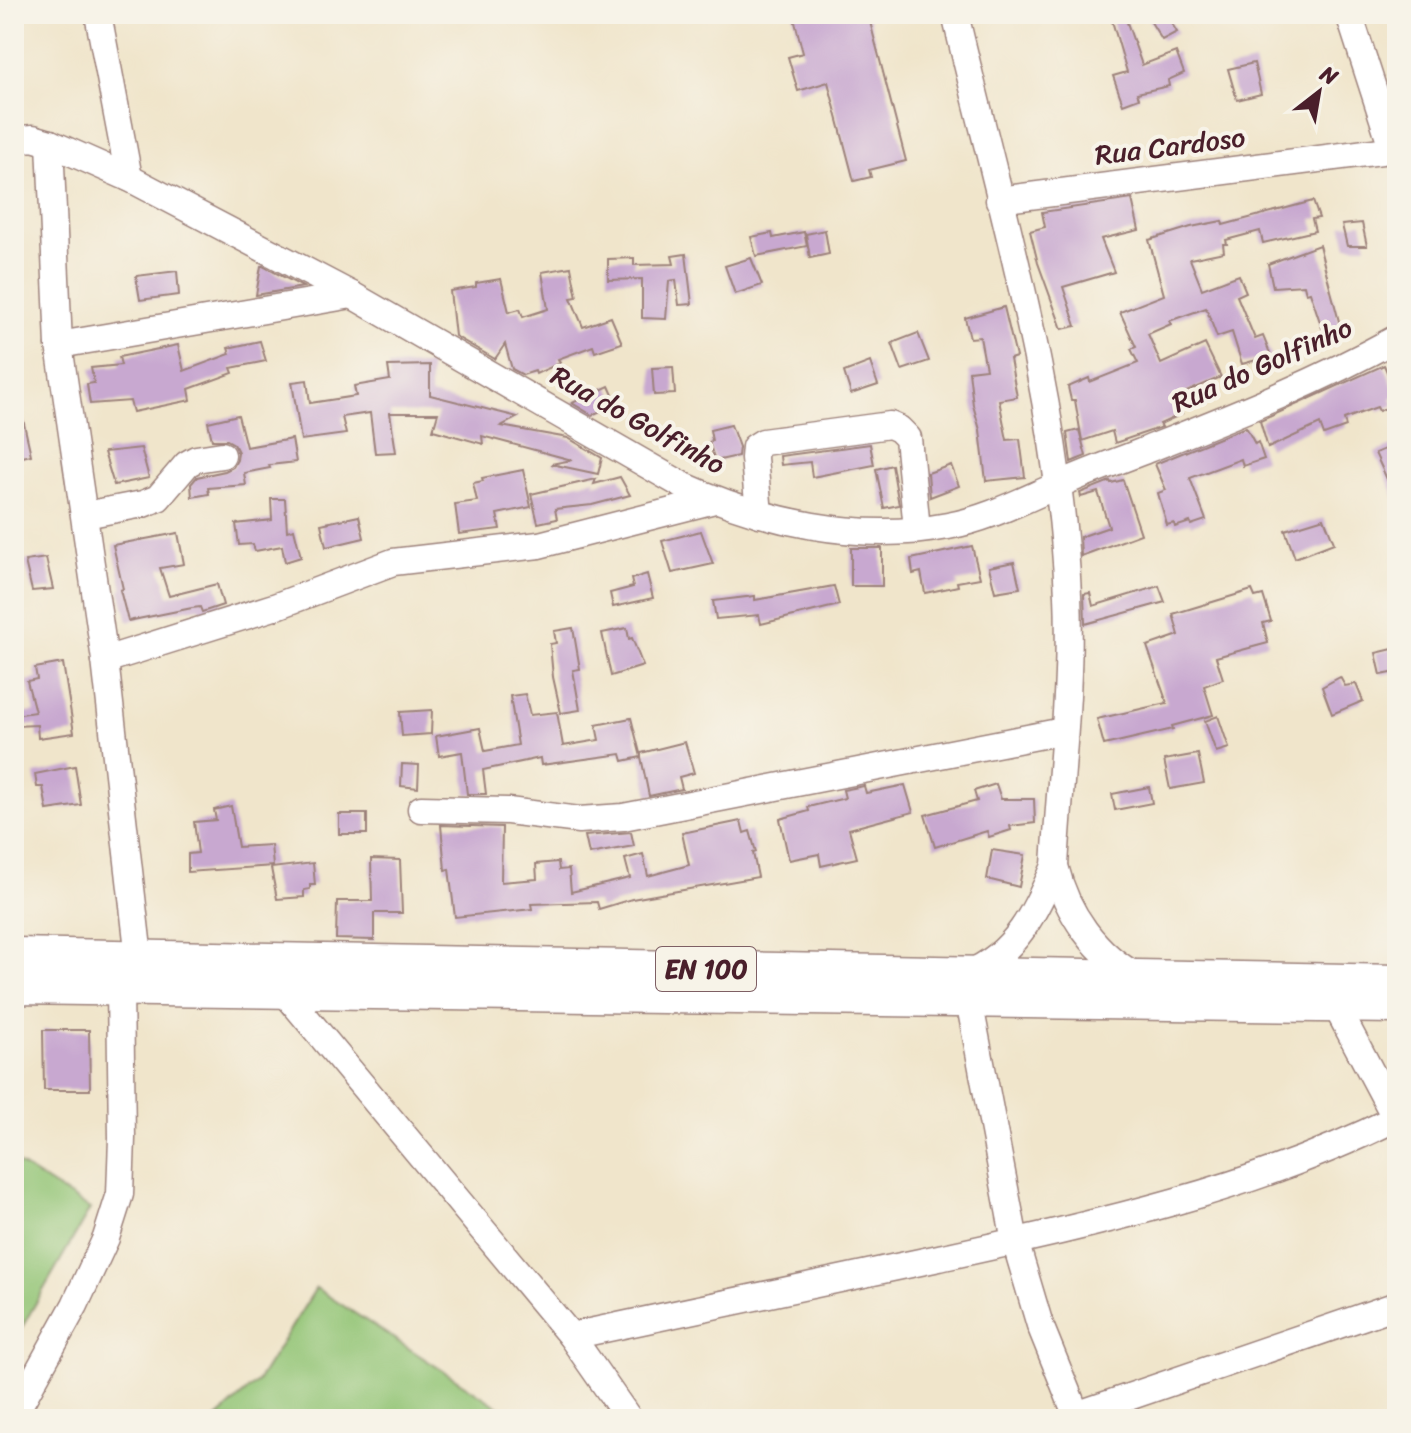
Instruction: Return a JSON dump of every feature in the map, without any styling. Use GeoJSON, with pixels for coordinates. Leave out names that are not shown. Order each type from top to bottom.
{"type":"FeatureCollection","features":[{"type":"Feature","properties":{"kind":"main road","name":"EN 100"},"geometry":{"type":"LineString","coordinates":[[14,955],[967,987],[1336,1006],[1397,1006]]}},
{"type":"Feature","properties":{"kind":"main road","name":"EN 100"},"geometry":{"type":"LineString","coordinates":[[14,987],[967,987],[1139,977],[1397,982]]}},
{"type":"Feature","properties":{"kind":"street"},"geometry":{"type":"LineString","coordinates":[[98,14],[129,178]]}},
{"type":"Feature","properties":{"kind":"street"},"geometry":{"type":"LineString","coordinates":[[955,14],[1036,347],[1059,485],[1068,595],[1068,655],[1055,866],[1060,887],[1086,931],[1105,954],[1139,977]]}},
{"type":"Feature","properties":{"kind":"street"},"geometry":{"type":"LineString","coordinates":[[1349,14],[1395,150]]}},
{"type":"Feature","properties":{"kind":"street","name":"Rua do Golfinho"},"geometry":{"type":"LineString","coordinates":[[14,140],[33,138],[50,143],[129,178],[352,295],[682,485],[715,500],[759,514],[797,524],[845,531],[948,526],[997,513],[1059,485],[1300,389],[1397,338]]}},
{"type":"Feature","properties":{"kind":"street"},"geometry":{"type":"LineString","coordinates":[[50,143],[59,345],[105,660],[139,958]]}},
{"type":"Feature","properties":{"kind":"street","name":"Rua Cardoso"},"geometry":{"type":"LineString","coordinates":[[999,200],[1395,150]]}},
{"type":"Feature","properties":{"kind":"street"},"geometry":{"type":"LineString","coordinates":[[59,345],[352,295]]}},
{"type":"Feature","properties":{"kind":"street"},"geometry":{"type":"LineString","coordinates":[[759,514],[755,447],[763,442],[890,425],[908,438],[917,529]]}},
{"type":"Feature","properties":{"kind":"street"},"geometry":{"type":"LineString","coordinates":[[85,515],[143,504],[158,498],[187,464],[196,459],[222,455]]}},
{"type":"Feature","properties":{"kind":"street"},"geometry":{"type":"LineString","coordinates":[[105,660],[277,606],[393,562],[539,545],[715,500]]}},
{"type":"Feature","properties":{"kind":"street"},"geometry":{"type":"LineString","coordinates":[[421,809],[508,811],[579,820],[623,817],[1063,731]]}},
{"type":"Feature","properties":{"kind":"street"},"geometry":{"type":"LineString","coordinates":[[1055,866],[1024,930],[967,987],[1015,1241],[1040,1325],[1077,1417],[1397,1305]]}},
{"type":"Feature","properties":{"kind":"street"},"geometry":{"type":"LineString","coordinates":[[14,1415],[75,1305],[106,1238],[120,1194],[120,988]]}},
{"type":"Feature","properties":{"kind":"street"},"geometry":{"type":"LineString","coordinates":[[282,989],[571,1336],[629,1419]]}},
{"type":"Feature","properties":{"kind":"street"},"geometry":{"type":"LineString","coordinates":[[571,1336],[1015,1241],[1168,1204],[1255,1179],[1339,1147],[1396,1120],[1336,1006]]}},
{"type":"Feature","properties":{"kind":"green space"},"geometry":{"type":"Polygon","coordinates":[[[14,1161],[90,1209],[14,1341],[14,1161]]]}},
{"type":"Feature","properties":{"kind":"green space"},"geometry":{"type":"Polygon","coordinates":[[[316,1288],[517,1419],[216,1419],[257,1382],[316,1288]]]}},
{"type":"Feature","properties":{"kind":"building"},"geometry":{"type":"Polygon","coordinates":[[[793,14],[868,14],[906,161],[869,170],[871,177],[854,181],[828,82],[798,91],[788,57],[803,53],[793,14]]]}},
{"type":"Feature","properties":{"kind":"building"},"geometry":{"type":"Polygon","coordinates":[[[1110,14],[1124,14],[1142,65],[1176,52],[1184,73],[1168,80],[1169,86],[1137,93],[1139,98],[1123,104],[1113,76],[1127,72],[1110,14]]]}},
{"type":"Feature","properties":{"kind":"building"},"geometry":{"type":"Polygon","coordinates":[[[1146,14],[1166,14],[1177,32],[1162,40],[1146,14]]]}},
{"type":"Feature","properties":{"kind":"building"},"geometry":{"type":"Polygon","coordinates":[[[1254,63],[1261,94],[1237,100],[1228,69],[1254,63]]]}},
{"type":"Feature","properties":{"kind":"building"},"geometry":{"type":"Polygon","coordinates":[[[1132,199],[1139,230],[1101,239],[1114,272],[1063,287],[1076,326],[1062,329],[1030,231],[1045,227],[1042,212],[1132,199]]]}},
{"type":"Feature","properties":{"kind":"building"},"geometry":{"type":"Polygon","coordinates":[[[1313,201],[1319,218],[1312,219],[1315,231],[1263,243],[1260,231],[1226,240],[1224,252],[1190,259],[1202,289],[1239,275],[1246,292],[1237,296],[1255,339],[1263,336],[1271,356],[1242,364],[1232,332],[1217,337],[1206,308],[1169,321],[1171,324],[1148,334],[1161,364],[1205,344],[1221,377],[1175,397],[1182,414],[1160,424],[1162,427],[1115,443],[1112,431],[1082,441],[1075,400],[1071,400],[1068,387],[1089,378],[1090,382],[1138,363],[1131,349],[1136,347],[1120,312],[1164,295],[1149,240],[1191,227],[1222,221],[1223,225],[1313,201]]]}},
{"type":"Feature","properties":{"kind":"building"},"geometry":{"type":"Polygon","coordinates":[[[1362,223],[1367,246],[1347,246],[1342,225],[1362,223]]]}},
{"type":"Feature","properties":{"kind":"building"},"geometry":{"type":"Polygon","coordinates":[[[825,230],[829,254],[810,258],[806,234],[825,230]]]}},
{"type":"Feature","properties":{"kind":"building"},"geometry":{"type":"Polygon","coordinates":[[[804,232],[807,246],[756,256],[751,237],[772,233],[773,238],[804,232]]]}},
{"type":"Feature","properties":{"kind":"building"},"geometry":{"type":"Polygon","coordinates":[[[1319,245],[1342,333],[1326,340],[1310,292],[1306,293],[1304,285],[1273,287],[1268,264],[1319,245]]]}},
{"type":"Feature","properties":{"kind":"building"},"geometry":{"type":"Polygon","coordinates":[[[686,254],[692,304],[679,305],[676,280],[669,281],[666,319],[642,318],[642,279],[608,280],[608,259],[634,258],[634,265],[674,264],[672,256],[686,254]]]}},
{"type":"Feature","properties":{"kind":"building"},"geometry":{"type":"Polygon","coordinates":[[[751,258],[762,285],[735,294],[725,266],[751,258]]]}},
{"type":"Feature","properties":{"kind":"building"},"geometry":{"type":"Polygon","coordinates":[[[263,266],[303,287],[256,295],[263,266]]]}},
{"type":"Feature","properties":{"kind":"building"},"geometry":{"type":"Polygon","coordinates":[[[571,267],[577,297],[571,298],[583,327],[611,317],[622,343],[595,352],[593,346],[558,359],[560,363],[536,374],[535,371],[523,375],[512,369],[505,344],[495,359],[455,336],[450,291],[501,279],[509,312],[520,309],[523,317],[548,309],[542,272],[571,267]]]}},
{"type":"Feature","properties":{"kind":"building"},"geometry":{"type":"Polygon","coordinates":[[[177,271],[179,295],[140,300],[136,276],[177,271]]]}},
{"type":"Feature","properties":{"kind":"building"},"geometry":{"type":"Polygon","coordinates":[[[1004,307],[1016,357],[1010,359],[1017,397],[999,400],[1007,440],[1020,439],[1025,477],[986,481],[969,371],[986,369],[980,337],[970,338],[965,318],[1004,307]]]}},
{"type":"Feature","properties":{"kind":"building"},"geometry":{"type":"Polygon","coordinates":[[[918,333],[929,361],[902,370],[892,343],[918,333]]]}},
{"type":"Feature","properties":{"kind":"building"},"geometry":{"type":"Polygon","coordinates":[[[260,341],[266,361],[231,368],[233,373],[189,389],[191,400],[133,412],[130,401],[90,404],[87,384],[94,383],[91,368],[121,365],[119,357],[178,345],[184,371],[230,354],[228,348],[260,341]]]}},
{"type":"Feature","properties":{"kind":"building"},"geometry":{"type":"Polygon","coordinates":[[[870,362],[878,385],[851,394],[844,372],[870,362]]]}},
{"type":"Feature","properties":{"kind":"building"},"geometry":{"type":"Polygon","coordinates":[[[430,365],[430,395],[518,417],[501,426],[568,438],[602,458],[598,474],[551,464],[572,460],[482,436],[483,444],[433,430],[438,413],[390,413],[396,452],[375,453],[370,413],[342,417],[346,434],[301,440],[292,382],[307,380],[310,403],[356,396],[354,386],[390,380],[388,366],[430,365]]]}},
{"type":"Feature","properties":{"kind":"building"},"geometry":{"type":"Polygon","coordinates":[[[1384,365],[1397,395],[1391,398],[1394,405],[1379,411],[1377,407],[1344,419],[1346,427],[1324,435],[1320,424],[1268,448],[1260,421],[1384,365]]]}},
{"type":"Feature","properties":{"kind":"building"},"geometry":{"type":"Polygon","coordinates":[[[673,367],[675,394],[654,395],[652,368],[673,367]]]}},
{"type":"Feature","properties":{"kind":"building"},"geometry":{"type":"Polygon","coordinates":[[[609,386],[617,404],[592,415],[572,403],[609,386]]]}},
{"type":"Feature","properties":{"kind":"building"},"geometry":{"type":"Polygon","coordinates":[[[14,406],[20,406],[31,455],[14,459],[14,406]]]}},
{"type":"Feature","properties":{"kind":"building"},"geometry":{"type":"Polygon","coordinates":[[[238,415],[246,447],[292,439],[296,462],[269,465],[270,468],[244,473],[246,485],[208,488],[209,494],[192,497],[191,484],[197,477],[225,471],[233,467],[237,460],[238,452],[234,444],[227,440],[212,440],[208,422],[238,415]]]}},
{"type":"Feature","properties":{"kind":"building"},"geometry":{"type":"Polygon","coordinates":[[[731,425],[739,447],[738,456],[715,461],[709,442],[712,441],[710,430],[731,425]]]}},
{"type":"Feature","properties":{"kind":"building"},"geometry":{"type":"Polygon","coordinates":[[[1246,427],[1255,444],[1258,442],[1264,459],[1243,466],[1241,459],[1190,478],[1206,520],[1191,525],[1190,522],[1175,527],[1174,523],[1167,525],[1158,493],[1166,490],[1155,464],[1246,427]]]}},
{"type":"Feature","properties":{"kind":"building"},"geometry":{"type":"Polygon","coordinates":[[[1079,430],[1086,456],[1071,462],[1067,433],[1079,430]]]}},
{"type":"Feature","properties":{"kind":"building"},"geometry":{"type":"Polygon","coordinates":[[[870,444],[874,465],[812,477],[810,462],[781,465],[780,456],[870,444]]]}},
{"type":"Feature","properties":{"kind":"building"},"geometry":{"type":"Polygon","coordinates":[[[1397,444],[1397,501],[1375,453],[1397,444]]]}},
{"type":"Feature","properties":{"kind":"building"},"geometry":{"type":"Polygon","coordinates":[[[141,448],[149,478],[114,485],[104,452],[141,448]]]}},
{"type":"Feature","properties":{"kind":"building"},"geometry":{"type":"Polygon","coordinates":[[[892,465],[899,505],[884,508],[876,469],[892,465]]]}},
{"type":"Feature","properties":{"kind":"building"},"geometry":{"type":"Polygon","coordinates":[[[951,465],[959,486],[930,497],[928,473],[951,465]]]}},
{"type":"Feature","properties":{"kind":"building"},"geometry":{"type":"Polygon","coordinates":[[[523,470],[531,507],[497,514],[500,529],[459,534],[455,504],[477,501],[473,483],[483,481],[482,478],[523,470]]]}},
{"type":"Feature","properties":{"kind":"building"},"geometry":{"type":"Polygon","coordinates":[[[620,477],[630,495],[592,505],[555,509],[557,519],[538,523],[531,494],[596,479],[594,484],[620,477]]]}},
{"type":"Feature","properties":{"kind":"building"},"geometry":{"type":"Polygon","coordinates":[[[1123,480],[1141,534],[1081,556],[1080,537],[1109,527],[1098,492],[1081,497],[1080,493],[1110,481],[1123,480]]]}},
{"type":"Feature","properties":{"kind":"building"},"geometry":{"type":"Polygon","coordinates":[[[271,499],[285,499],[287,531],[294,529],[301,557],[285,562],[282,546],[255,551],[253,544],[239,545],[236,524],[272,520],[271,499]]]}},
{"type":"Feature","properties":{"kind":"building"},"geometry":{"type":"Polygon","coordinates":[[[359,516],[364,538],[326,547],[321,524],[359,516]]]}},
{"type":"Feature","properties":{"kind":"building"},"geometry":{"type":"Polygon","coordinates":[[[1324,518],[1334,543],[1295,558],[1285,530],[1324,518]]]}},
{"type":"Feature","properties":{"kind":"building"},"geometry":{"type":"Polygon","coordinates":[[[701,531],[713,564],[672,573],[662,541],[701,531]]]}},
{"type":"Feature","properties":{"kind":"building"},"geometry":{"type":"Polygon","coordinates":[[[178,533],[184,564],[160,568],[169,596],[217,584],[223,605],[202,612],[200,607],[128,621],[113,545],[178,533]]]}},
{"type":"Feature","properties":{"kind":"building"},"geometry":{"type":"Polygon","coordinates":[[[972,546],[980,578],[925,593],[921,572],[913,574],[911,559],[972,546]]]}},
{"type":"Feature","properties":{"kind":"building"},"geometry":{"type":"Polygon","coordinates":[[[851,548],[882,548],[882,586],[851,586],[851,548]]]}},
{"type":"Feature","properties":{"kind":"building"},"geometry":{"type":"Polygon","coordinates":[[[46,558],[53,589],[32,591],[25,561],[46,558]]]}},
{"type":"Feature","properties":{"kind":"building"},"geometry":{"type":"Polygon","coordinates":[[[1014,562],[1020,588],[995,592],[989,567],[1014,562]]]}},
{"type":"Feature","properties":{"kind":"building"},"geometry":{"type":"Polygon","coordinates":[[[647,574],[653,598],[613,607],[610,593],[633,587],[631,579],[647,574]]]}},
{"type":"Feature","properties":{"kind":"building"},"geometry":{"type":"Polygon","coordinates":[[[834,586],[839,605],[761,624],[759,615],[716,619],[713,601],[755,596],[755,600],[834,586]]]}},
{"type":"Feature","properties":{"kind":"building"},"geometry":{"type":"Polygon","coordinates":[[[1159,586],[1165,602],[1085,624],[1084,594],[1090,593],[1093,606],[1159,586]]]}},
{"type":"Feature","properties":{"kind":"building"},"geometry":{"type":"Polygon","coordinates":[[[1252,590],[1255,597],[1263,595],[1271,621],[1263,623],[1268,643],[1216,657],[1223,679],[1204,686],[1213,715],[1172,726],[1173,729],[1104,745],[1097,719],[1167,703],[1147,646],[1179,635],[1173,614],[1252,590]]]}},
{"type":"Feature","properties":{"kind":"building"},"geometry":{"type":"Polygon","coordinates":[[[573,628],[580,669],[573,670],[580,710],[561,713],[550,644],[556,643],[554,631],[573,628]]]}},
{"type":"Feature","properties":{"kind":"building"},"geometry":{"type":"Polygon","coordinates":[[[627,628],[629,639],[632,638],[643,666],[611,676],[602,633],[627,628]]]}},
{"type":"Feature","properties":{"kind":"building"},"geometry":{"type":"Polygon","coordinates":[[[1397,648],[1397,672],[1381,675],[1376,653],[1397,648]]]}},
{"type":"Feature","properties":{"kind":"building"},"geometry":{"type":"Polygon","coordinates":[[[63,663],[74,733],[38,738],[37,725],[14,726],[14,715],[35,712],[27,681],[37,679],[35,668],[63,663]]]}},
{"type":"Feature","properties":{"kind":"building"},"geometry":{"type":"Polygon","coordinates":[[[1340,677],[1345,686],[1356,684],[1363,701],[1332,714],[1322,687],[1340,677]]]}},
{"type":"Feature","properties":{"kind":"building"},"geometry":{"type":"Polygon","coordinates":[[[525,694],[530,715],[557,712],[563,746],[599,740],[596,725],[631,718],[641,757],[623,761],[621,754],[541,765],[540,758],[483,770],[486,794],[467,794],[462,752],[439,756],[436,736],[480,728],[485,751],[518,745],[510,696],[525,694]]]}},
{"type":"Feature","properties":{"kind":"building"},"geometry":{"type":"Polygon","coordinates":[[[432,710],[431,734],[402,736],[400,712],[432,710]]]}},
{"type":"Feature","properties":{"kind":"building"},"geometry":{"type":"Polygon","coordinates":[[[1218,716],[1229,748],[1216,752],[1205,721],[1218,716]]]}},
{"type":"Feature","properties":{"kind":"building"},"geometry":{"type":"Polygon","coordinates":[[[685,742],[694,773],[679,777],[682,789],[649,796],[641,753],[685,742]]]}},
{"type":"Feature","properties":{"kind":"building"},"geometry":{"type":"Polygon","coordinates":[[[1198,754],[1204,783],[1170,789],[1164,760],[1198,754]]]}},
{"type":"Feature","properties":{"kind":"building"},"geometry":{"type":"Polygon","coordinates":[[[402,764],[419,765],[418,788],[401,786],[402,764]]]}},
{"type":"Feature","properties":{"kind":"building"},"geometry":{"type":"Polygon","coordinates":[[[75,766],[81,805],[47,810],[43,787],[37,787],[35,774],[75,766]]]}},
{"type":"Feature","properties":{"kind":"building"},"geometry":{"type":"Polygon","coordinates":[[[996,784],[1001,799],[1034,799],[1035,823],[1010,826],[1011,830],[989,837],[987,831],[935,847],[925,815],[977,801],[974,791],[996,784]]]}},
{"type":"Feature","properties":{"kind":"building"},"geometry":{"type":"Polygon","coordinates":[[[905,785],[913,812],[849,829],[857,858],[821,866],[819,854],[789,860],[780,819],[809,811],[808,807],[845,798],[843,790],[864,786],[866,793],[905,785]]]}},
{"type":"Feature","properties":{"kind":"building"},"geometry":{"type":"Polygon","coordinates":[[[1149,787],[1152,803],[1115,810],[1112,794],[1149,787]]]}},
{"type":"Feature","properties":{"kind":"building"},"geometry":{"type":"Polygon","coordinates":[[[231,806],[238,847],[271,845],[273,866],[188,872],[188,854],[198,853],[194,822],[216,820],[214,810],[231,806]]]}},
{"type":"Feature","properties":{"kind":"building"},"geometry":{"type":"Polygon","coordinates":[[[339,814],[367,814],[367,834],[339,834],[339,814]]]}},
{"type":"Feature","properties":{"kind":"building"},"geometry":{"type":"Polygon","coordinates":[[[741,821],[744,833],[750,831],[758,877],[632,899],[599,909],[597,902],[531,904],[532,909],[455,917],[449,869],[445,870],[441,825],[502,827],[501,882],[537,879],[536,864],[558,862],[559,870],[569,869],[571,892],[630,878],[625,859],[643,854],[648,876],[689,865],[682,833],[741,821]]]}},
{"type":"Feature","properties":{"kind":"building"},"geometry":{"type":"Polygon","coordinates":[[[631,832],[634,846],[589,854],[585,836],[631,832]]]}},
{"type":"Feature","properties":{"kind":"building"},"geometry":{"type":"Polygon","coordinates":[[[992,850],[1025,855],[1019,887],[987,879],[992,850]]]}},
{"type":"Feature","properties":{"kind":"building"},"geometry":{"type":"Polygon","coordinates":[[[371,859],[400,860],[402,913],[374,913],[374,940],[336,939],[337,901],[372,901],[371,859]]]}},
{"type":"Feature","properties":{"kind":"building"},"geometry":{"type":"Polygon","coordinates":[[[313,863],[315,885],[304,890],[304,897],[277,899],[271,868],[313,863]]]}},
{"type":"Feature","properties":{"kind":"building"},"geometry":{"type":"Polygon","coordinates":[[[43,1030],[89,1030],[90,1090],[44,1090],[43,1030]]]}}]}
